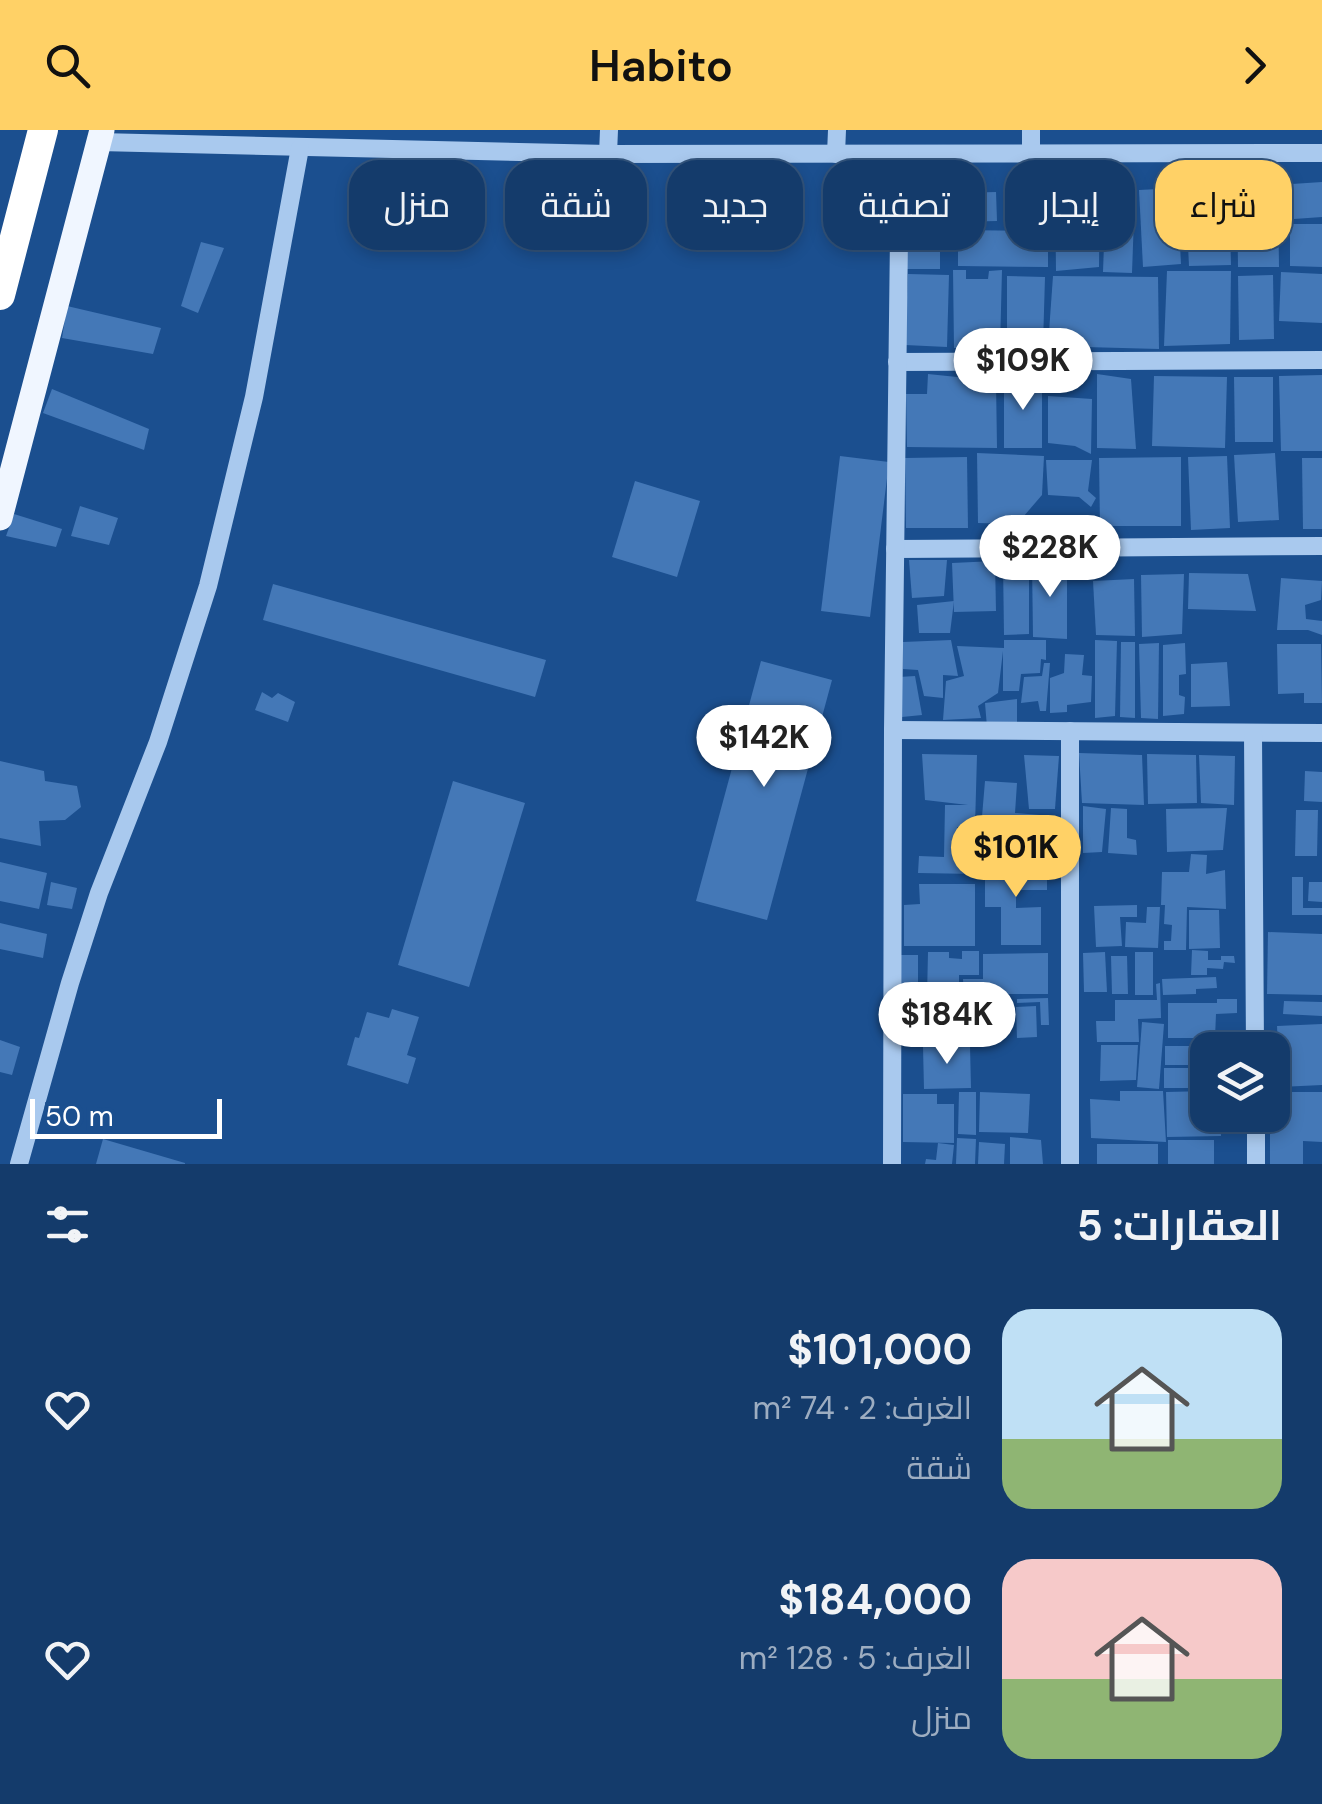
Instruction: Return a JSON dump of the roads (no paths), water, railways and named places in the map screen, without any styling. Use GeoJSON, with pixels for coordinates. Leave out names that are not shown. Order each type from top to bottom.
{"type":"FeatureCollection","features":[{"type":"Feature","properties":{"kind":"highway"},"geometry":{"type":"LineString","coordinates":[[0,295],[43,130]]}},
{"type":"Feature","properties":{"kind":"main road"},"geometry":{"type":"LineString","coordinates":[[0,518],[100,136]]}},
{"type":"Feature","properties":{"kind":"street"},"geometry":{"type":"LineString","coordinates":[[608,154],[609,130]]}},
{"type":"Feature","properties":{"kind":"street"},"geometry":{"type":"LineString","coordinates":[[836,130],[836,154]]}},
{"type":"Feature","properties":{"kind":"street"},"geometry":{"type":"LineString","coordinates":[[1031,130],[1031,154]]}},
{"type":"Feature","properties":{"kind":"street"},"geometry":{"type":"LineString","coordinates":[[100,136],[300,148],[608,154],[1322,153]]}},
{"type":"Feature","properties":{"kind":"street"},"geometry":{"type":"LineString","coordinates":[[18,1164],[93,911],[158,742],[208,586],[254,397],[300,148]]}},
{"type":"Feature","properties":{"kind":"street"},"geometry":{"type":"LineString","coordinates":[[892,1164],[900,154]]}},
{"type":"Feature","properties":{"kind":"street"},"geometry":{"type":"LineString","coordinates":[[897,362],[1322,360]]}},
{"type":"Feature","properties":{"kind":"street"},"geometry":{"type":"LineString","coordinates":[[895,549],[1322,546]]}},
{"type":"Feature","properties":{"kind":"street"},"geometry":{"type":"LineString","coordinates":[[893,730],[1322,733]]}},
{"type":"Feature","properties":{"kind":"street"},"geometry":{"type":"LineString","coordinates":[[1070,731],[1070,1164]]}},
{"type":"Feature","properties":{"kind":"street"},"geometry":{"type":"LineString","coordinates":[[1253,733],[1255,1032]]}},
{"type":"Feature","properties":{"kind":"street"},"geometry":{"type":"LineString","coordinates":[[1256,1132],[1256,1164]]}}]}
